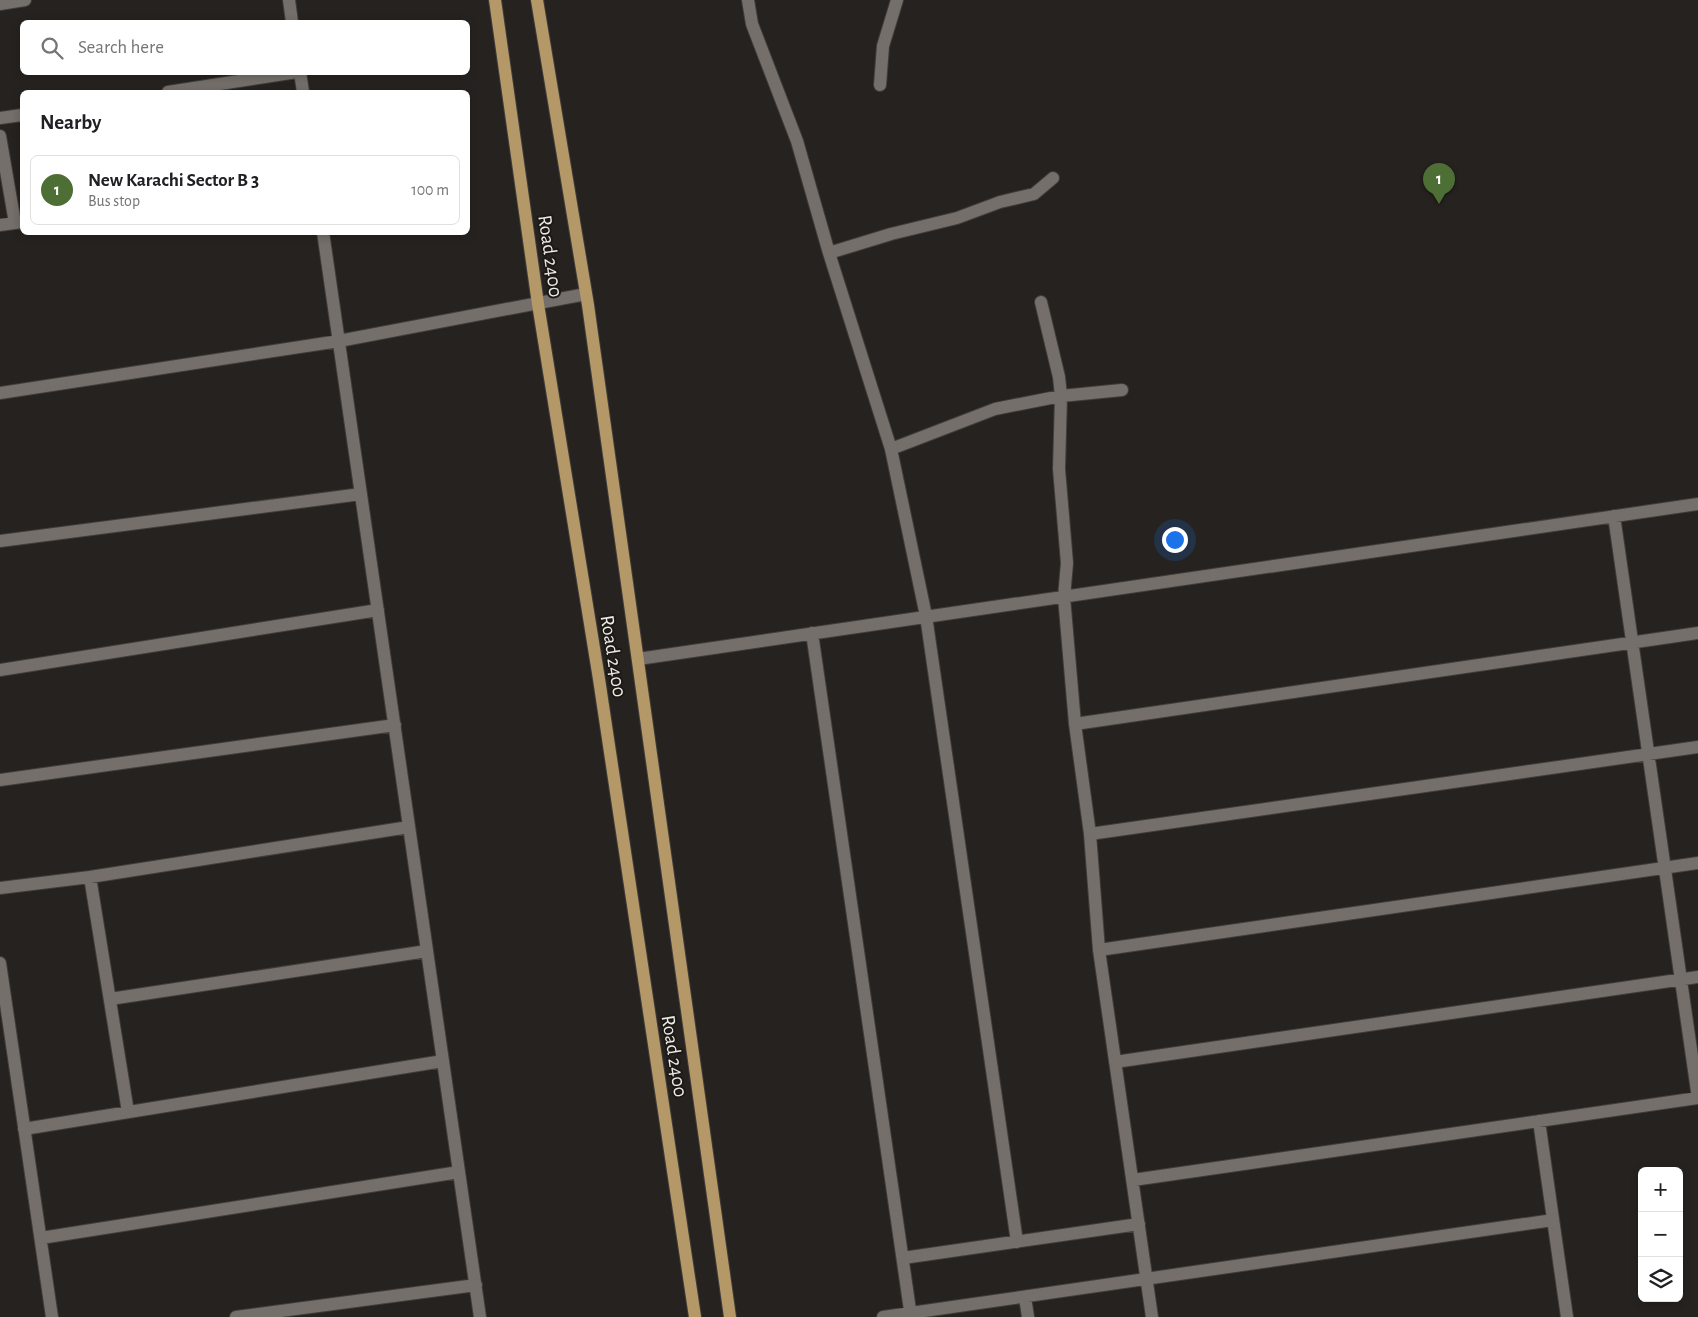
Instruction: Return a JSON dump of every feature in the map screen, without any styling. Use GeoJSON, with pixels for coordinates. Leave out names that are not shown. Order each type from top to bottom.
{"type":"FeatureCollection","features":[{"type":"Feature","properties":{"kind":"main road","name":"Road 2400"},"geometry":{"type":"LineString","coordinates":[[495,0],[538,304],[599,679],[695,1317]]}},
{"type":"Feature","properties":{"kind":"main road","name":"Road 2400"},"geometry":{"type":"LineString","coordinates":[[537,0],[586,294],[730,1317]]}},
{"type":"Feature","properties":{"kind":"street"},"geometry":{"type":"LineString","coordinates":[[0,4],[25,0]]}},
{"type":"Feature","properties":{"kind":"street"},"geometry":{"type":"LineString","coordinates":[[289,0],[292,20]]}},
{"type":"Feature","properties":{"kind":"street"},"geometry":{"type":"LineString","coordinates":[[748,0],[752,24],[797,141],[829,254],[891,449],[926,616],[1017,1242]]}},
{"type":"Feature","properties":{"kind":"street"},"geometry":{"type":"LineString","coordinates":[[880,85],[883,46],[897,0]]}},
{"type":"Feature","properties":{"kind":"street"},"geometry":{"type":"LineString","coordinates":[[181,90],[278,75]]}},
{"type":"Feature","properties":{"kind":"street"},"geometry":{"type":"LineString","coordinates":[[299,75],[302,90]]}},
{"type":"Feature","properties":{"kind":"street"},"geometry":{"type":"LineString","coordinates":[[0,118],[20,115]]}},
{"type":"Feature","properties":{"kind":"street"},"geometry":{"type":"LineString","coordinates":[[0,136],[19,222],[0,225]]}},
{"type":"Feature","properties":{"kind":"street"},"geometry":{"type":"LineString","coordinates":[[829,254],[890,234],[957,218],[1000,202],[1034,194],[1053,178]]}},
{"type":"Feature","properties":{"kind":"street"},"geometry":{"type":"LineString","coordinates":[[323,235],[480,1317]]}},
{"type":"Feature","properties":{"kind":"street"},"geometry":{"type":"LineString","coordinates":[[0,393],[339,341],[586,294]]}},
{"type":"Feature","properties":{"kind":"street"},"geometry":{"type":"LineString","coordinates":[[1041,302],[1061,396],[1059,469],[1067,563],[1064,597],[1075,724],[1090,834],[1099,950],[1152,1317]]}},
{"type":"Feature","properties":{"kind":"street"},"geometry":{"type":"LineString","coordinates":[[891,449],[995,409],[1061,396],[1122,390]]}},
{"type":"Feature","properties":{"kind":"street"},"geometry":{"type":"LineString","coordinates":[[0,541],[361,494]]}},
{"type":"Feature","properties":{"kind":"street"},"geometry":{"type":"LineString","coordinates":[[638,659],[1698,504]]}},
{"type":"Feature","properties":{"kind":"street"},"geometry":{"type":"LineString","coordinates":[[1133,1180],[1698,1098],[1614,516]]}},
{"type":"Feature","properties":{"kind":"street"},"geometry":{"type":"LineString","coordinates":[[0,670],[378,610]]}},
{"type":"Feature","properties":{"kind":"street"},"geometry":{"type":"LineString","coordinates":[[812,633],[911,1315]]}},
{"type":"Feature","properties":{"kind":"street"},"geometry":{"type":"LineString","coordinates":[[1075,724],[1698,633]]}},
{"type":"Feature","properties":{"kind":"street"},"geometry":{"type":"LineString","coordinates":[[0,780],[395,725]]}},
{"type":"Feature","properties":{"kind":"street"},"geometry":{"type":"LineString","coordinates":[[1090,834],[1698,747]]}},
{"type":"Feature","properties":{"kind":"street"},"geometry":{"type":"LineString","coordinates":[[0,888],[90,877],[410,827]]}},
{"type":"Feature","properties":{"kind":"street"},"geometry":{"type":"LineString","coordinates":[[1099,950],[1698,863]]}},
{"type":"Feature","properties":{"kind":"street"},"geometry":{"type":"LineString","coordinates":[[90,877],[128,1112]]}},
{"type":"Feature","properties":{"kind":"street"},"geometry":{"type":"LineString","coordinates":[[110,999],[427,951]]}},
{"type":"Feature","properties":{"kind":"street"},"geometry":{"type":"LineString","coordinates":[[0,963],[4,1013],[24,1129],[52,1317]]}},
{"type":"Feature","properties":{"kind":"street"},"geometry":{"type":"LineString","coordinates":[[1116,1062],[1698,977]]}},
{"type":"Feature","properties":{"kind":"street"},"geometry":{"type":"LineString","coordinates":[[24,1129],[443,1061]]}},
{"type":"Feature","properties":{"kind":"street"},"geometry":{"type":"LineString","coordinates":[[1539,1121],[1568,1317]]}},
{"type":"Feature","properties":{"kind":"street"},"geometry":{"type":"LineString","coordinates":[[41,1238],[459,1172]]}},
{"type":"Feature","properties":{"kind":"street"},"geometry":{"type":"LineString","coordinates":[[884,1317],[911,1315],[1553,1220]]}},
{"type":"Feature","properties":{"kind":"street"},"geometry":{"type":"LineString","coordinates":[[903,1258],[1139,1224]]}},
{"type":"Feature","properties":{"kind":"street"},"geometry":{"type":"LineString","coordinates":[[236,1317],[476,1284]]}},
{"type":"Feature","properties":{"kind":"street"},"geometry":{"type":"LineString","coordinates":[[1026,1297],[1028,1317]]}},
{"type":"Feature","properties":{"kind":"place","name":"New Karachi Sector B 3"},"geometry":{"type":"Point","coordinates":[1439,204]}}]}
